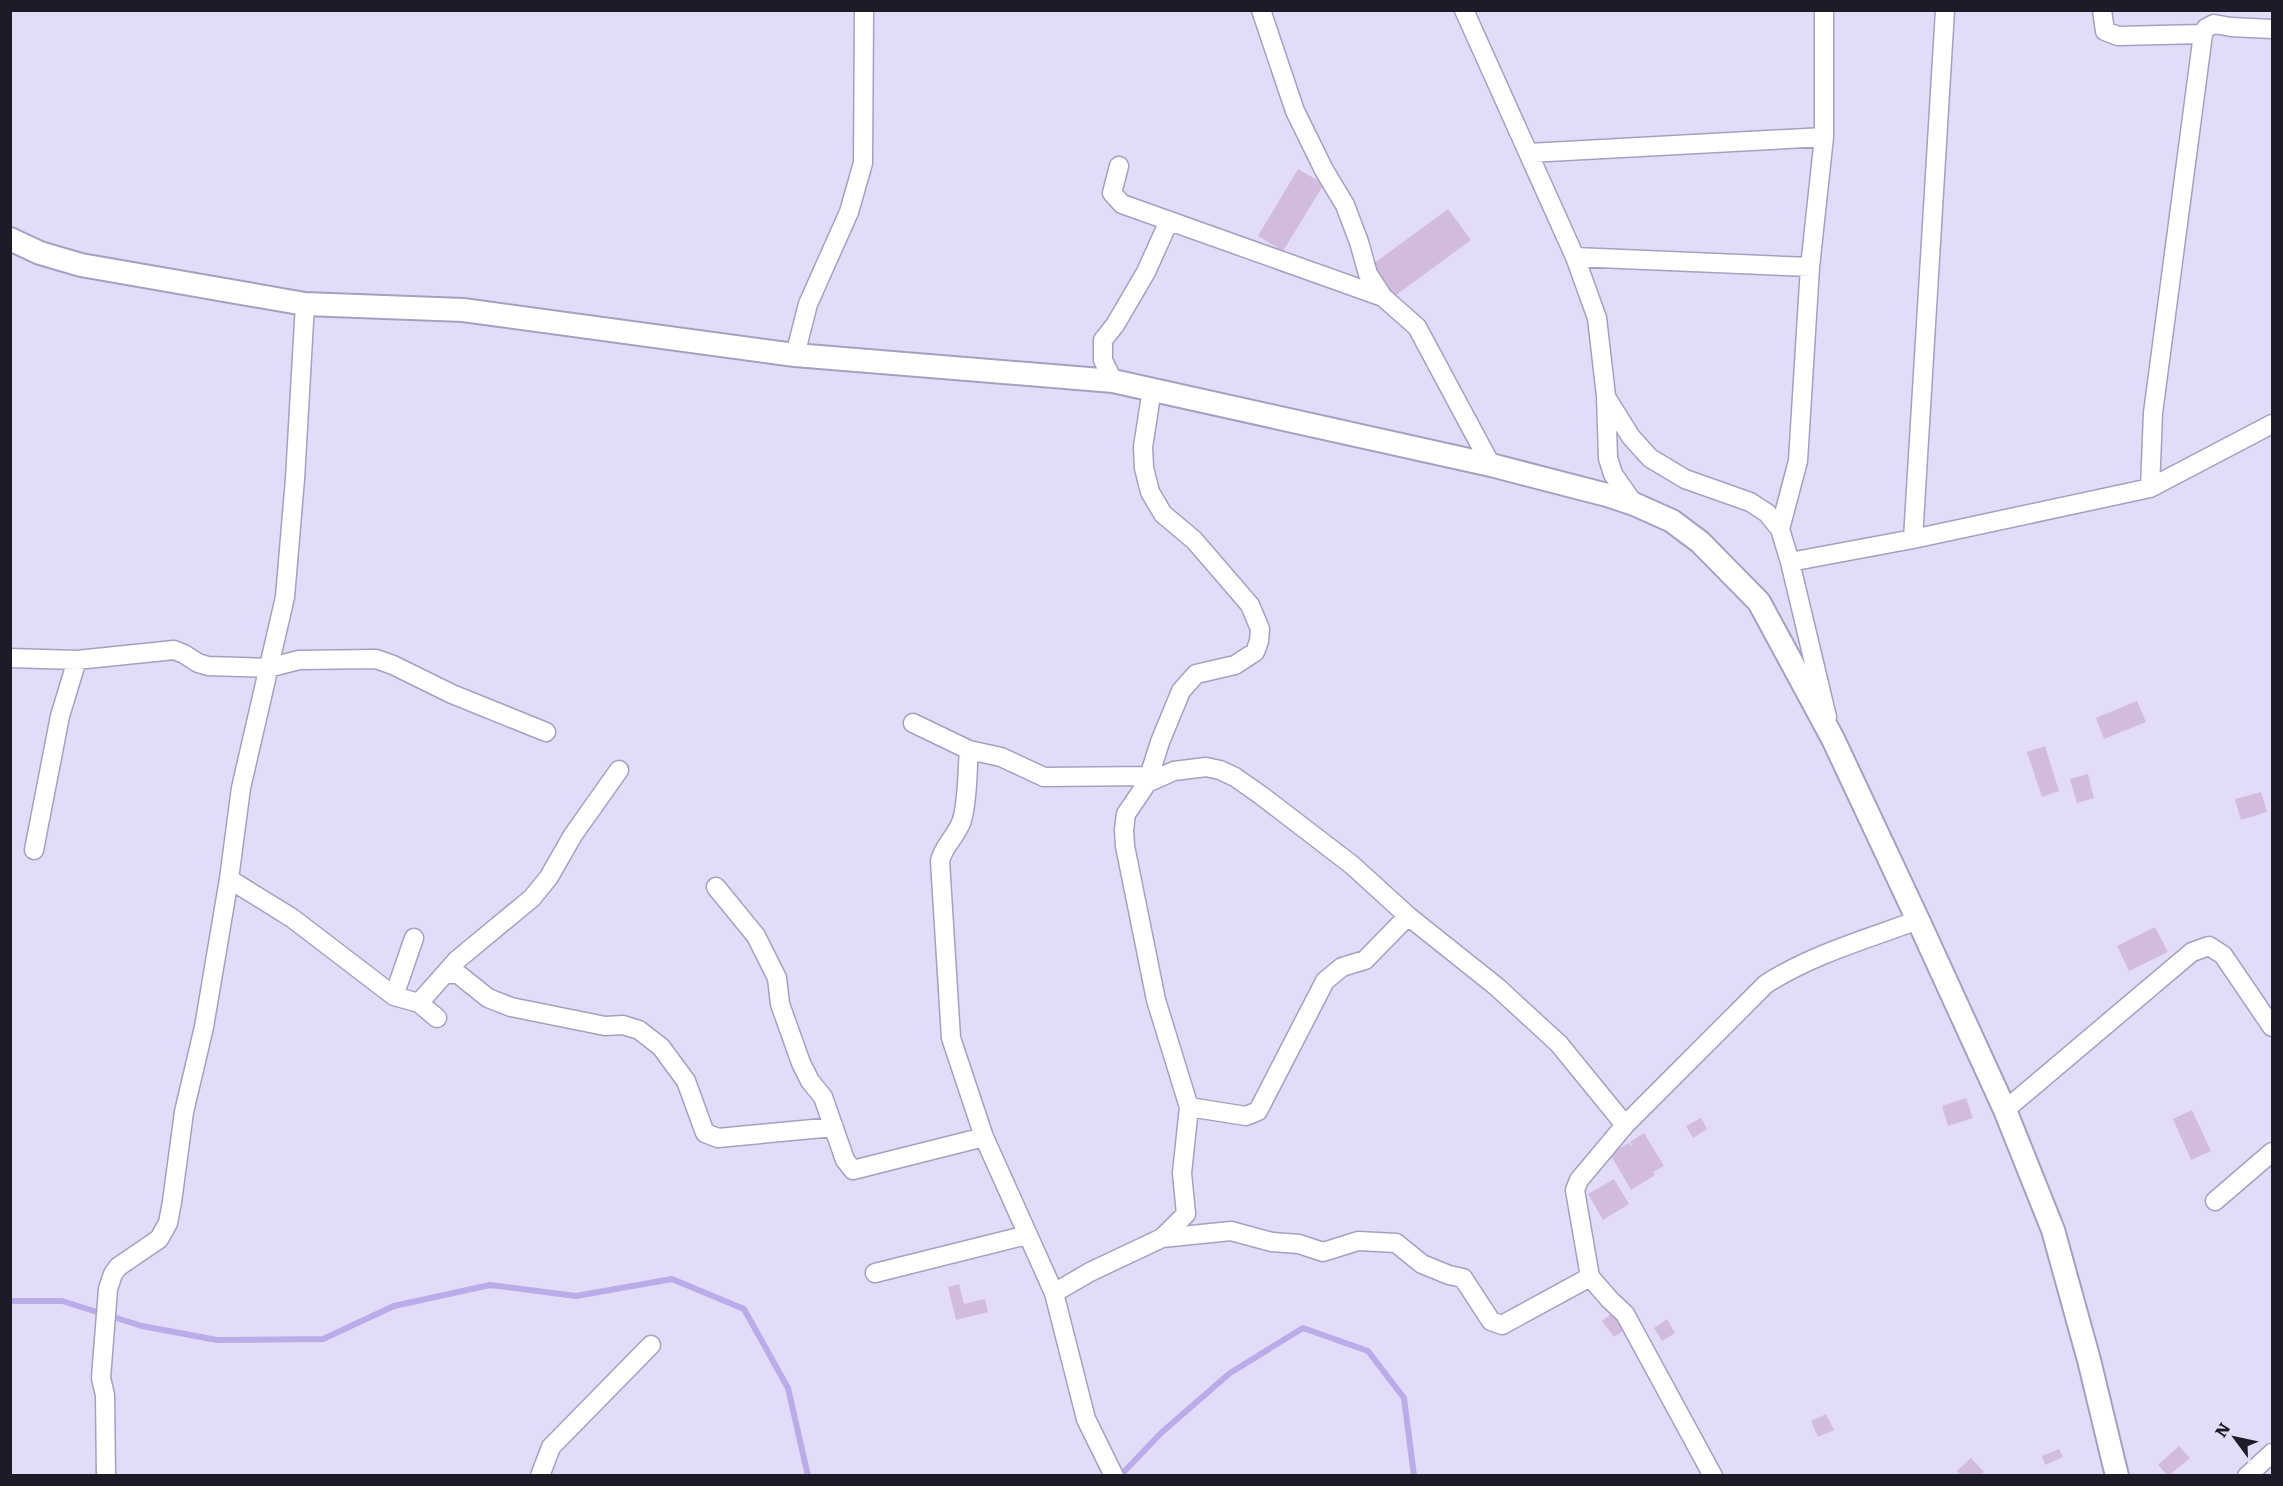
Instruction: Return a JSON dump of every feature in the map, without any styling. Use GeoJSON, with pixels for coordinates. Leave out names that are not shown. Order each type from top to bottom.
{"type":"FeatureCollection","features":[{"type":"Feature","properties":{"kind":"street"},"geometry":{"type":"LineString","coordinates":[[795,355],[808,304],[849,212],[863,163],[864,10]]}},
{"type":"Feature","properties":{"kind":"street"},"geometry":{"type":"LineString","coordinates":[[1261,10],[1295,111],[1324,170],[1345,206],[1368,274],[1383,297],[1417,327],[1491,465]]}},
{"type":"Feature","properties":{"kind":"street"},"geometry":{"type":"LineString","coordinates":[[1464,10],[1575,256],[1597,318],[1606,396],[1608,458],[1613,474],[1634,504]]}},
{"type":"Feature","properties":{"kind":"street"},"geometry":{"type":"LineString","coordinates":[[1780,529],[1798,461],[1810,267],[1824,137],[1824,10]]}},
{"type":"Feature","properties":{"kind":"street"},"geometry":{"type":"LineString","coordinates":[[1913,539],[1945,10]]}},
{"type":"Feature","properties":{"kind":"street"},"geometry":{"type":"LineString","coordinates":[[2102,10],[2105,31],[2118,36],[2202,34]]}},
{"type":"Feature","properties":{"kind":"street"},"geometry":{"type":"LineString","coordinates":[[2150,488],[2153,413],[2202,34],[2206,28],[2214,24],[2272,29]]}},
{"type":"Feature","properties":{"kind":"street"},"geometry":{"type":"LineString","coordinates":[[1529,153],[1824,137]]}},
{"type":"Feature","properties":{"kind":"street"},"geometry":{"type":"LineString","coordinates":[[1119,166],[1112,194],[1122,204],[1383,297]]}},
{"type":"Feature","properties":{"kind":"street"},"geometry":{"type":"LineString","coordinates":[[1113,381],[1103,360],[1103,340],[1115,325],[1146,272],[1169,221]]}},
{"type":"Feature","properties":{"kind":"street"},"geometry":{"type":"LineString","coordinates":[[10,239],[40,253],[81,265],[305,304],[463,310],[795,355],[1113,381],[1491,465],[1634,504],[1672,521],[1700,542],[1759,602],[1833,739],[1918,920],[2005,1110],[2053,1230],[2089,1360],[2117,1476]]}},
{"type":"Feature","properties":{"kind":"street"},"geometry":{"type":"LineString","coordinates":[[1575,256],[1810,267]]}},
{"type":"Feature","properties":{"kind":"street"},"geometry":{"type":"LineString","coordinates":[[106,1476],[105,1395],[101,1378],[108,1289],[118,1267],[159,1239],[168,1223],[184,1112],[204,1027],[229,879],[241,788],[285,597],[295,478],[305,304]]}},
{"type":"Feature","properties":{"kind":"street"},"geometry":{"type":"LineString","coordinates":[[1152,389],[1143,447],[1144,468],[1150,492],[1163,514],[1194,540],[1250,605],[1260,629],[1255,652],[1235,665],[1196,674],[1181,691],[1160,742],[1148,780],[1126,814],[1125,846],[1156,1000],[1189,1107],[1182,1173],[1186,1214],[1162,1238]]}},
{"type":"Feature","properties":{"kind":"street"},"geometry":{"type":"LineString","coordinates":[[1606,396],[1631,437],[1650,458],[1685,479],[1750,502],[1767,513],[1780,529],[1833,739]]}},
{"type":"Feature","properties":{"kind":"street"},"geometry":{"type":"LineString","coordinates":[[1790,562],[1913,539],[2150,488],[2272,424]]}},
{"type":"Feature","properties":{"kind":"street"},"geometry":{"type":"LineString","coordinates":[[10,658],[77,660],[174,650],[208,666],[268,668],[299,660],[376,659],[393,664],[452,694],[546,732]]}},
{"type":"Feature","properties":{"kind":"street"},"geometry":{"type":"LineString","coordinates":[[34,850],[60,716],[77,660]]}},
{"type":"Feature","properties":{"kind":"street"},"geometry":{"type":"LineString","coordinates":[[914,723],[969,750],[1001,757],[1044,777],[1148,780],[1174,771],[1206,767],[1235,777],[1352,865],[1408,916],[1497,987],[1559,1044],[1625,1125]]}},
{"type":"Feature","properties":{"kind":"street"},"geometry":{"type":"LineString","coordinates":[[1160,742],[1174,771]]}},
{"type":"Feature","properties":{"kind":"street"},"geometry":{"type":"LineString","coordinates":[[969,750],[962,818],[958,832],[942,853],[940,861],[951,1038],[984,1137],[1054,1293],[1086,1419],[1114,1476]]}},
{"type":"Feature","properties":{"kind":"street"},"geometry":{"type":"LineString","coordinates":[[419,1003],[457,960],[532,898],[549,877],[573,835],[619,770]]}},
{"type":"Feature","properties":{"kind":"street"},"geometry":{"type":"LineString","coordinates":[[229,879],[292,918],[394,996],[419,1003],[437,1018]]}},
{"type":"Feature","properties":{"kind":"street"},"geometry":{"type":"LineString","coordinates":[[716,887],[756,936],[777,978],[780,1004],[801,1063],[810,1081],[823,1097],[845,1160],[854,1170],[984,1137]]}},
{"type":"Feature","properties":{"kind":"street"},"geometry":{"type":"LineString","coordinates":[[1189,1107],[1246,1116],[1258,1111],[1325,981],[1342,967],[1365,960],[1408,916]]}},
{"type":"Feature","properties":{"kind":"street"},"geometry":{"type":"LineString","coordinates":[[1713,1476],[1625,1314],[1590,1276],[1575,1190],[1579,1180],[1625,1125],[1766,984],[1811,959],[1918,920]]}},
{"type":"Feature","properties":{"kind":"street"},"geometry":{"type":"LineString","coordinates":[[394,996],[414,938]]}},
{"type":"Feature","properties":{"kind":"street"},"geometry":{"type":"LineString","coordinates":[[2005,1110],[2192,952],[2209,946],[2223,955],[2272,1027]]}},
{"type":"Feature","properties":{"kind":"street"},"geometry":{"type":"LineString","coordinates":[[445,974],[458,974],[488,998],[511,1006],[605,1026],[623,1025],[639,1030],[661,1047],[686,1081],[705,1133],[718,1138],[834,1127]]}},
{"type":"Feature","properties":{"kind":"street"},"geometry":{"type":"LineString","coordinates":[[2215,1201],[2272,1152]]}},
{"type":"Feature","properties":{"kind":"street"},"geometry":{"type":"LineString","coordinates":[[1054,1293],[1090,1272],[1162,1238],[1231,1231],[1272,1242],[1299,1244],[1323,1252],[1358,1241],[1396,1243],[1422,1263],[1449,1275],[1463,1278],[1491,1321],[1502,1325],[1590,1276]]}},
{"type":"Feature","properties":{"kind":"street"},"geometry":{"type":"LineString","coordinates":[[874,1273],[1027,1234]]}},
{"type":"Feature","properties":{"kind":"street"},"geometry":{"type":"LineString","coordinates":[[540,1476],[551,1447],[651,1346]]}},
{"type":"Feature","properties":{"kind":"street"},"geometry":{"type":"LineString","coordinates":[[2247,1476],[2272,1453]]}},
{"type":"Feature","properties":{"kind":"building"},"geometry":{"type":"Polygon","coordinates":[[[1298,169],[1324,184],[1283,251],[1258,236],[1298,169]]]}},
{"type":"Feature","properties":{"kind":"building"},"geometry":{"type":"Polygon","coordinates":[[[1448,209],[1471,240],[1392,298],[1369,267],[1448,209]]]}},
{"type":"Feature","properties":{"kind":"building"},"geometry":{"type":"Polygon","coordinates":[[[2137,701],[2146,722],[2104,739],[2096,718],[2137,701]]]}},
{"type":"Feature","properties":{"kind":"building"},"geometry":{"type":"Polygon","coordinates":[[[2045,746],[2059,791],[2042,797],[2027,752],[2045,746]]]}},
{"type":"Feature","properties":{"kind":"building"},"geometry":{"type":"Polygon","coordinates":[[[2088,774],[2094,798],[2077,803],[2070,779],[2088,774]]]}},
{"type":"Feature","properties":{"kind":"building"},"geometry":{"type":"Polygon","coordinates":[[[2261,792],[2267,812],[2241,820],[2235,799],[2261,792]]]}},
{"type":"Feature","properties":{"kind":"building"},"geometry":{"type":"Polygon","coordinates":[[[2155,927],[2168,952],[2129,971],[2117,946],[2155,927]]]}},
{"type":"Feature","properties":{"kind":"building"},"geometry":{"type":"Polygon","coordinates":[[[1966,1098],[1973,1118],[1948,1126],[1942,1106],[1966,1098]]]}},
{"type":"Feature","properties":{"kind":"building"},"geometry":{"type":"Polygon","coordinates":[[[2192,1110],[2211,1151],[2191,1160],[2173,1119],[2192,1110]]]}},
{"type":"Feature","properties":{"kind":"building"},"geometry":{"type":"Polygon","coordinates":[[[1701,1118],[1707,1129],[1693,1138],[1686,1126],[1701,1118]]]}},
{"type":"Feature","properties":{"kind":"building"},"geometry":{"type":"Polygon","coordinates":[[[1644,1133],[1664,1166],[1653,1172],[1655,1175],[1631,1190],[1610,1154],[1629,1143],[1634,1149],[1630,1142],[1644,1133]]]}},
{"type":"Feature","properties":{"kind":"building"},"geometry":{"type":"Polygon","coordinates":[[[1614,1179],[1629,1204],[1603,1220],[1588,1194],[1614,1179]]]}},
{"type":"Feature","properties":{"kind":"building"},"geometry":{"type":"Polygon","coordinates":[[[959,1284],[964,1304],[985,1299],[988,1312],[956,1320],[948,1287],[959,1284]]]}},
{"type":"Feature","properties":{"kind":"building"},"geometry":{"type":"Polygon","coordinates":[[[1614,1312],[1626,1329],[1614,1337],[1602,1321],[1614,1312]]]}},
{"type":"Feature","properties":{"kind":"building"},"geometry":{"type":"Polygon","coordinates":[[[1667,1319],[1675,1333],[1662,1341],[1654,1328],[1667,1319]]]}},
{"type":"Feature","properties":{"kind":"building"},"geometry":{"type":"Polygon","coordinates":[[[1826,1414],[1834,1430],[1818,1437],[1811,1421],[1826,1414]]]}},
{"type":"Feature","properties":{"kind":"building"},"geometry":{"type":"Polygon","coordinates":[[[2179,1446],[2190,1458],[2168,1476],[2158,1465],[2179,1446]]]}},
{"type":"Feature","properties":{"kind":"building"},"geometry":{"type":"Polygon","coordinates":[[[2059,1449],[2063,1457],[2045,1465],[2042,1456],[2059,1449]]]}},
{"type":"Feature","properties":{"kind":"building"},"geometry":{"type":"Polygon","coordinates":[[[1971,1458],[1984,1472],[1979,1476],[1961,1476],[1957,1471],[1971,1458]]]}},
{"type":"Feature","properties":{"kind":"waterway"},"geometry":{"type":"LineString","coordinates":[[10,1301],[62,1301],[142,1326],[217,1340],[323,1339],[394,1306],[490,1285],[576,1296],[672,1279],[744,1309],[788,1388],[808,1476]]}},
{"type":"Feature","properties":{"kind":"waterway"},"geometry":{"type":"LineString","coordinates":[[1120,1476],[1161,1433],[1230,1373],[1303,1328],[1368,1351],[1404,1398],[1414,1476]]}}]}
